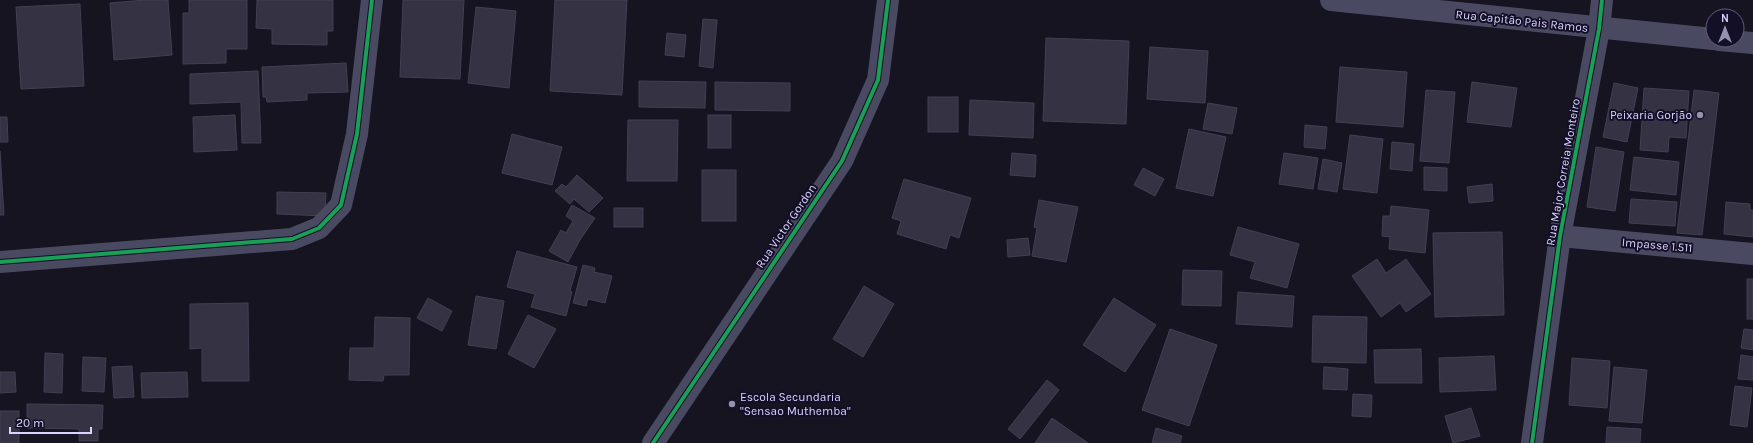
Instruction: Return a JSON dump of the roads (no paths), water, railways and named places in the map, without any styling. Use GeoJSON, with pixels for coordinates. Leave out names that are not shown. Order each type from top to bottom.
{"type":"FeatureCollection","features":[{"type":"Feature","properties":{"kind":"street"},"geometry":{"type":"LineString","coordinates":[[0,262],[292,239],[319,228],[341,205],[346,184],[357,134],[372,0]]}},
{"type":"Feature","properties":{"kind":"street","name":"Rua Victor Gordon"},"geometry":{"type":"LineString","coordinates":[[653,443],[842,161],[878,80],[888,0]]}},
{"type":"Feature","properties":{"kind":"street","name":"Rua Capitão Pais Ramos"},"geometry":{"type":"LineString","coordinates":[[1331,0],[1705,39]]}},
{"type":"Feature","properties":{"kind":"street","name":"Rua Major Correia Monteiro"},"geometry":{"type":"LineString","coordinates":[[1532,443],[1560,236],[1599,29],[1602,0]]}},
{"type":"Feature","properties":{"kind":"street","name":"Impasse 1.511"},"geometry":{"type":"LineString","coordinates":[[1560,236],[1753,254]]}},
{"type":"Feature","properties":{"kind":"place","name":"Peixaria Gorjão"},"geometry":{"type":"Point","coordinates":[1700,115]}},
{"type":"Feature","properties":{"kind":"place","name":"Escola Secundaria \"Sensao Muthemba\""},"geometry":{"type":"Point","coordinates":[732,404]}}]}
